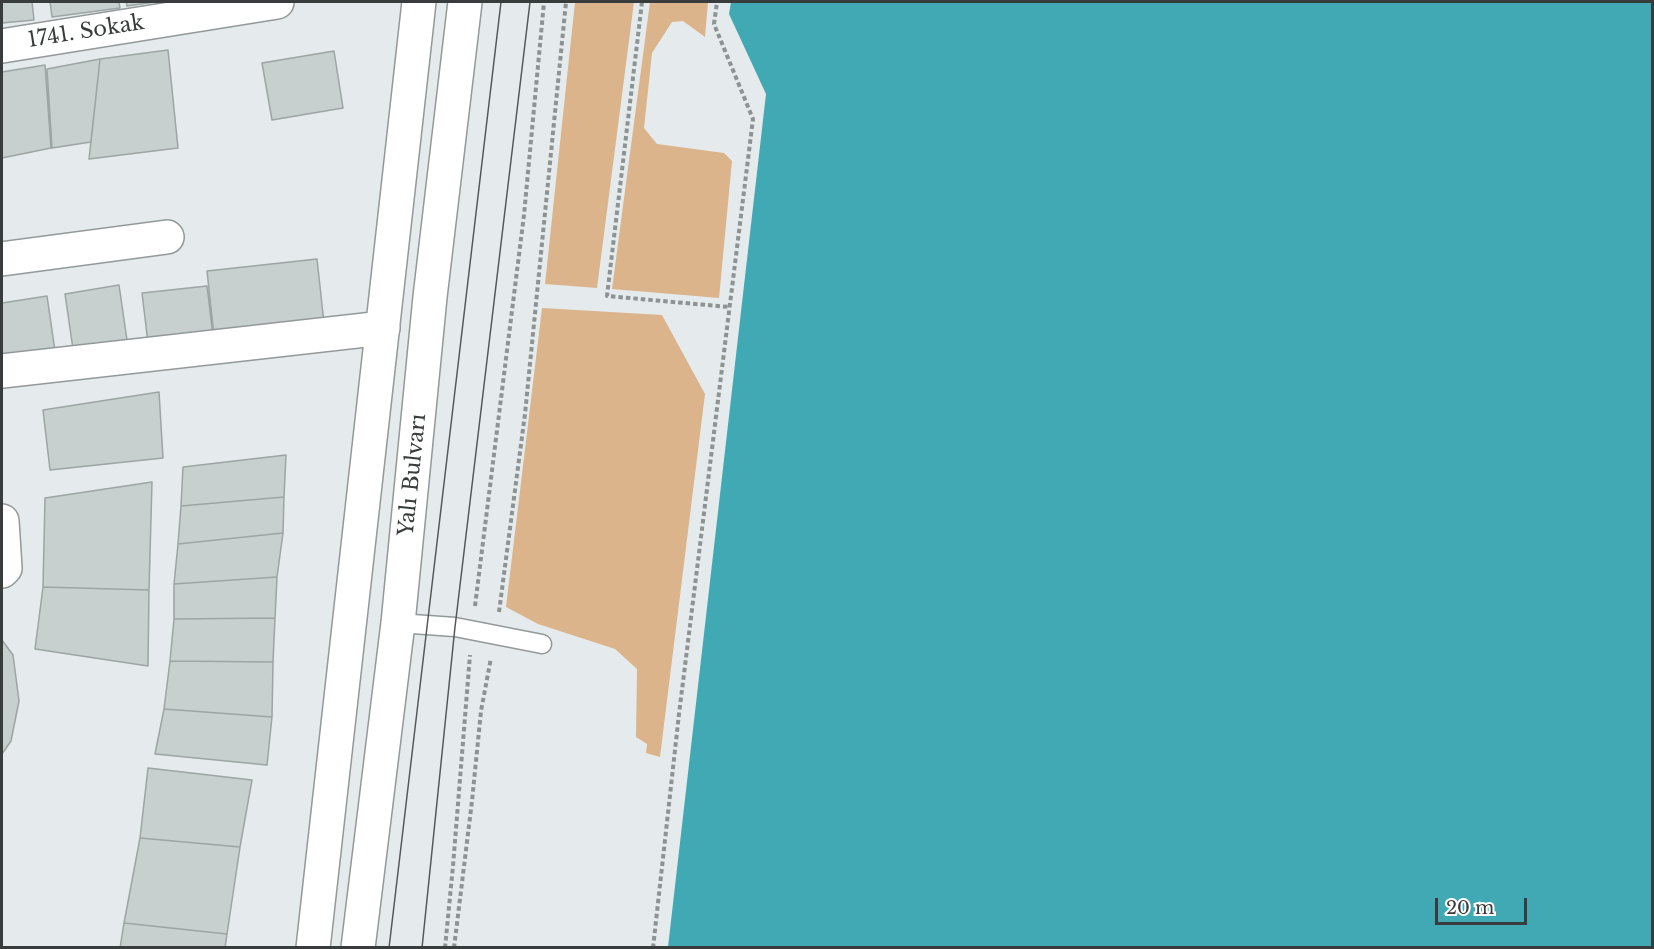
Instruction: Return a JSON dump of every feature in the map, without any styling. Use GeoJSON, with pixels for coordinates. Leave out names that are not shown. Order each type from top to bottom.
{"type":"FeatureCollection","features":[{"type":"Feature","properties":{"kind":"main road","name":"1741. Sokak"},"geometry":{"type":"LineString","coordinates":[[2,46],[277,2]]}},
{"type":"Feature","properties":{"kind":"main road"},"geometry":{"type":"LineString","coordinates":[[313,948],[419,2]]}},
{"type":"Feature","properties":{"kind":"main road","name":"Yalı Bulvarı"},"geometry":{"type":"LineString","coordinates":[[358,948],[398,623],[430,297],[465,2]]}},
{"type":"Feature","properties":{"kind":"main road"},"geometry":{"type":"LineString","coordinates":[[2,259],[167,237]]}},
{"type":"Feature","properties":{"kind":"main road"},"geometry":{"type":"LineString","coordinates":[[2,371],[383,328]]}},
{"type":"Feature","properties":{"kind":"main road"},"geometry":{"type":"LineString","coordinates":[[2,521],[5,568],[2,571]]}},
{"type":"Feature","properties":{"kind":"lane"},"geometry":{"type":"LineString","coordinates":[[398,623],[472,630],[542,644]]}},
{"type":"Feature","properties":{"kind":"path"},"geometry":{"type":"LineString","coordinates":[[445,948],[472,630],[524,215],[544,2]]}},
{"type":"Feature","properties":{"kind":"path"},"geometry":{"type":"LineString","coordinates":[[454,948],[481,711],[495,635],[525,414],[566,2]]}},
{"type":"Feature","properties":{"kind":"path"},"geometry":{"type":"LineString","coordinates":[[642,2],[607,296],[729,307]]}},
{"type":"Feature","properties":{"kind":"path"},"geometry":{"type":"LineString","coordinates":[[653,948],[753,119],[714,24],[717,2]]}},
{"type":"Feature","properties":{"kind":"shaded area"},"geometry":{"type":"Polygon","coordinates":[[[575,2],[634,2],[597,288],[545,284],[575,2]]]}},
{"type":"Feature","properties":{"kind":"shaded area"},"geometry":{"type":"Polygon","coordinates":[[[650,2],[708,2],[705,37],[683,21],[672,22],[652,53],[644,128],[657,144],[724,153],[732,161],[719,298],[612,289],[650,2]]]}},
{"type":"Feature","properties":{"kind":"shaded area"},"geometry":{"type":"Polygon","coordinates":[[[542,308],[662,315],[705,394],[660,757],[646,753],[647,744],[636,737],[637,669],[615,649],[538,624],[506,607],[542,308]]]}},
{"type":"Feature","properties":{"kind":"water"},"geometry":{"type":"Polygon","coordinates":[[[731,2],[1652,2],[1652,947],[668,947],[766,94],[729,14],[731,2]]]}},
{"type":"Feature","properties":{"kind":"building"},"geometry":{"type":"Polygon","coordinates":[[[2,2],[32,2],[34,20],[2,23],[2,2]]]}},
{"type":"Feature","properties":{"kind":"building"},"geometry":{"type":"Polygon","coordinates":[[[50,2],[119,2],[120,8],[52,17],[50,2]]]}},
{"type":"Feature","properties":{"kind":"building"},"geometry":{"type":"Polygon","coordinates":[[[126,2],[155,2],[127,6],[126,2]]]}},
{"type":"Feature","properties":{"kind":"building"},"geometry":{"type":"Polygon","coordinates":[[[168,50],[178,148],[89,159],[100,59],[168,50]]]}},
{"type":"Feature","properties":{"kind":"building"},"geometry":{"type":"Polygon","coordinates":[[[334,51],[343,108],[272,120],[262,63],[334,51]]]}},
{"type":"Feature","properties":{"kind":"building"},"geometry":{"type":"Polygon","coordinates":[[[100,59],[91,142],[52,148],[47,69],[100,59]]]}},
{"type":"Feature","properties":{"kind":"building"},"geometry":{"type":"Polygon","coordinates":[[[45,65],[51,148],[2,158],[2,72],[45,65]]]}},
{"type":"Feature","properties":{"kind":"building"},"geometry":{"type":"Polygon","coordinates":[[[317,259],[324,323],[214,336],[207,271],[317,259]]]}},
{"type":"Feature","properties":{"kind":"building"},"geometry":{"type":"Polygon","coordinates":[[[119,285],[128,347],[74,356],[65,294],[119,285]]]}},
{"type":"Feature","properties":{"kind":"building"},"geometry":{"type":"Polygon","coordinates":[[[207,286],[213,336],[148,343],[142,293],[207,286]]]}},
{"type":"Feature","properties":{"kind":"building"},"geometry":{"type":"Polygon","coordinates":[[[47,296],[56,358],[2,365],[2,303],[47,296]]]}},
{"type":"Feature","properties":{"kind":"building"},"geometry":{"type":"Polygon","coordinates":[[[159,392],[163,458],[50,470],[43,410],[159,392]]]}},
{"type":"Feature","properties":{"kind":"building"},"geometry":{"type":"Polygon","coordinates":[[[286,455],[284,497],[181,506],[183,467],[286,455]]]}},
{"type":"Feature","properties":{"kind":"building"},"geometry":{"type":"Polygon","coordinates":[[[152,482],[149,590],[43,587],[45,498],[152,482]]]}},
{"type":"Feature","properties":{"kind":"building"},"geometry":{"type":"Polygon","coordinates":[[[284,497],[283,533],[178,544],[181,506],[284,497]]]}},
{"type":"Feature","properties":{"kind":"building"},"geometry":{"type":"Polygon","coordinates":[[[283,533],[277,577],[174,584],[178,544],[283,533]]]}},
{"type":"Feature","properties":{"kind":"building"},"geometry":{"type":"Polygon","coordinates":[[[277,577],[275,618],[174,619],[174,584],[277,577]]]}},
{"type":"Feature","properties":{"kind":"building"},"geometry":{"type":"Polygon","coordinates":[[[43,587],[149,590],[148,666],[35,649],[43,587]]]}},
{"type":"Feature","properties":{"kind":"building"},"geometry":{"type":"Polygon","coordinates":[[[275,618],[273,662],[170,661],[174,619],[275,618]]]}},
{"type":"Feature","properties":{"kind":"building"},"geometry":{"type":"Polygon","coordinates":[[[2,640],[13,655],[19,701],[11,741],[2,754],[2,640]]]}},
{"type":"Feature","properties":{"kind":"building"},"geometry":{"type":"Polygon","coordinates":[[[170,661],[273,662],[272,717],[164,709],[170,661]]]}},
{"type":"Feature","properties":{"kind":"building"},"geometry":{"type":"Polygon","coordinates":[[[164,709],[272,717],[267,765],[155,754],[164,709]]]}},
{"type":"Feature","properties":{"kind":"building"},"geometry":{"type":"Polygon","coordinates":[[[148,768],[252,780],[240,847],[140,838],[148,768]]]}},
{"type":"Feature","properties":{"kind":"building"},"geometry":{"type":"Polygon","coordinates":[[[140,838],[240,847],[227,934],[124,923],[140,838]]]}},
{"type":"Feature","properties":{"kind":"building"},"geometry":{"type":"Polygon","coordinates":[[[124,923],[227,934],[225,948],[120,948],[124,923]]]}},
{"type":"Feature","properties":{"kind":"tram line"},"geometry":{"type":"LineString","coordinates":[[389,948],[501,2]]}},
{"type":"Feature","properties":{"kind":"tram line"},"geometry":{"type":"LineString","coordinates":[[422,948],[455,627],[530,2]]}}]}
